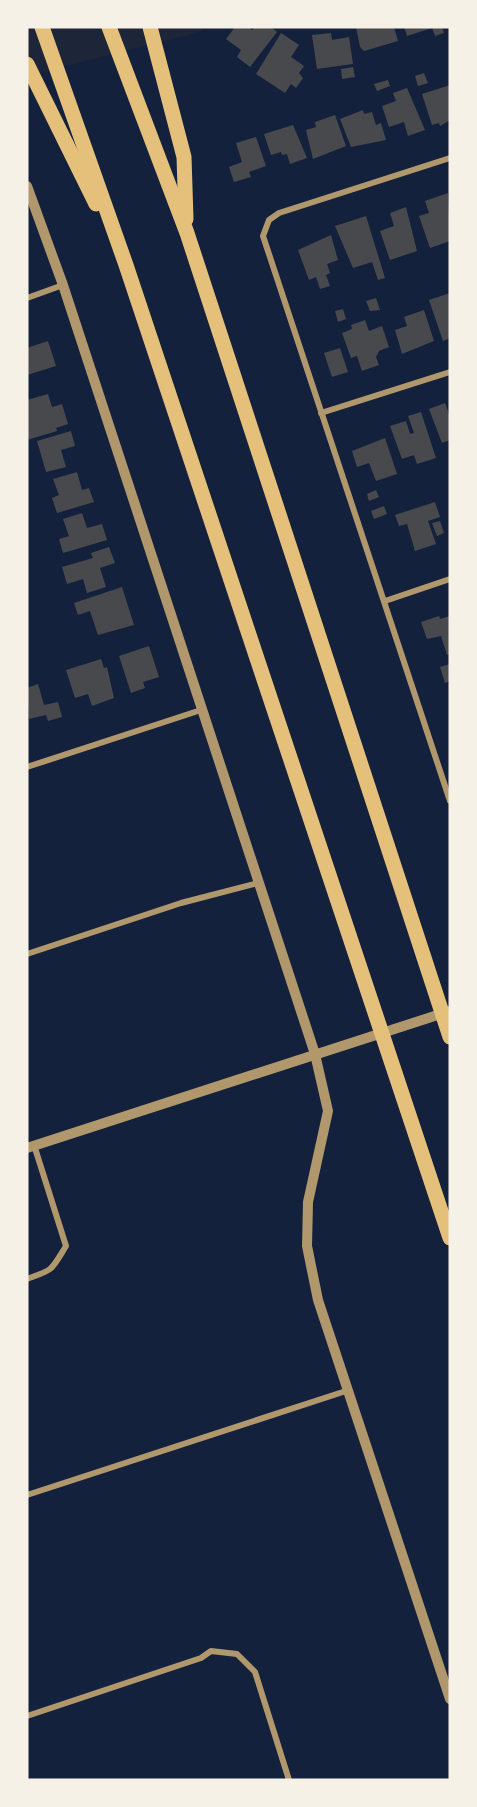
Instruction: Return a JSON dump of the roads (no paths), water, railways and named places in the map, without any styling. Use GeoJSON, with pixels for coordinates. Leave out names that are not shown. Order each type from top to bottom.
{"type":"FeatureCollection","features":[{"type":"Feature","properties":{"kind":"highway"},"geometry":{"type":"LineString","coordinates":[[42,27],[126,265],[450,1238]]}},
{"type":"Feature","properties":{"kind":"highway"},"geometry":{"type":"LineString","coordinates":[[109,27],[187,234],[450,1038]]}},
{"type":"Feature","properties":{"kind":"highway"},"geometry":{"type":"LineString","coordinates":[[150,27],[184,157],[187,234]]}},
{"type":"Feature","properties":{"kind":"highway"},"geometry":{"type":"LineString","coordinates":[[27,64],[126,265]]}},
{"type":"Feature","properties":{"kind":"street"},"geometry":{"type":"LineString","coordinates":[[449,796],[263,236],[269,220],[279,213],[450,158]]}},
{"type":"Feature","properties":{"kind":"street"},"geometry":{"type":"LineString","coordinates":[[27,186],[63,285],[315,1054],[328,1111],[308,1202],[307,1246],[318,1300],[450,1699]]}},
{"type":"Feature","properties":{"kind":"street"},"geometry":{"type":"LineString","coordinates":[[27,298],[63,285]]}},
{"type":"Feature","properties":{"kind":"street"},"geometry":{"type":"LineString","coordinates":[[321,413],[450,372]]}},
{"type":"Feature","properties":{"kind":"street"},"geometry":{"type":"LineString","coordinates":[[384,601],[450,579]]}},
{"type":"Feature","properties":{"kind":"street"},"geometry":{"type":"LineString","coordinates":[[27,767],[201,710]]}},
{"type":"Feature","properties":{"kind":"street"},"geometry":{"type":"LineString","coordinates":[[27,954],[181,903],[258,883]]}},
{"type":"Feature","properties":{"kind":"street"},"geometry":{"type":"LineString","coordinates":[[27,1279],[42,1276],[53,1268],[66,1246],[31,1147],[450,1011]]}},
{"type":"Feature","properties":{"kind":"street"},"geometry":{"type":"LineString","coordinates":[[27,1495],[349,1389]]}},
{"type":"Feature","properties":{"kind":"street"},"geometry":{"type":"LineString","coordinates":[[27,1716],[201,1658],[211,1651],[237,1654],[255,1672],[289,1780]]}}]}
